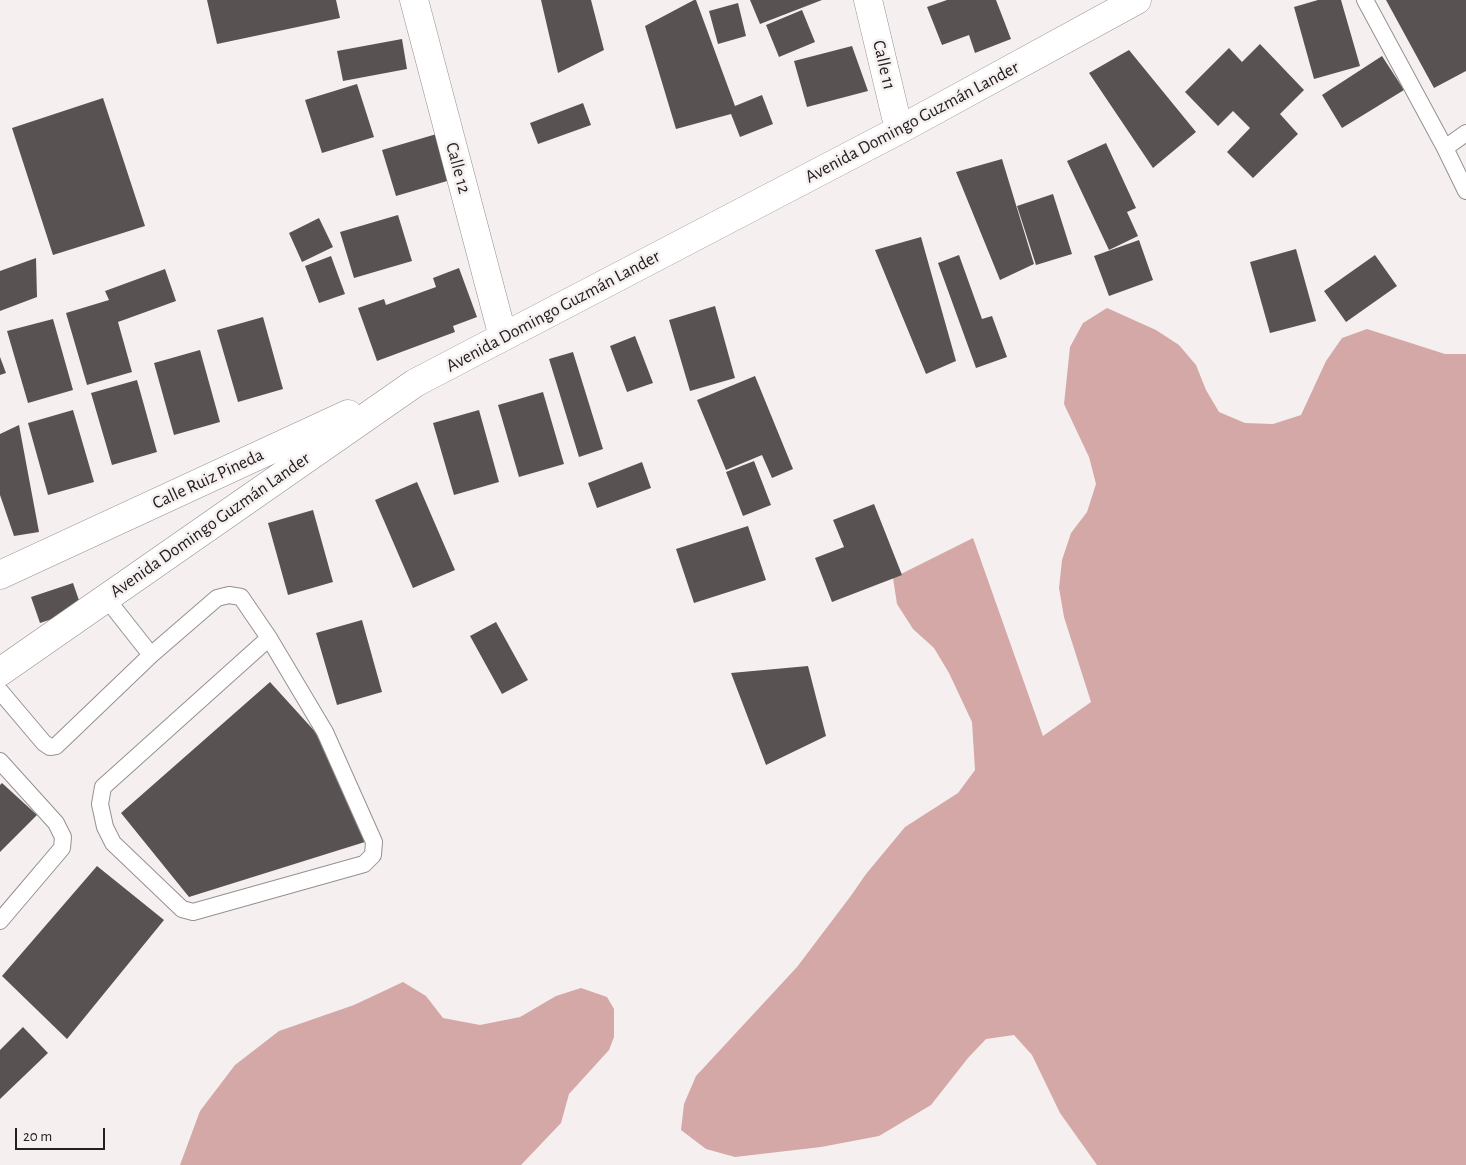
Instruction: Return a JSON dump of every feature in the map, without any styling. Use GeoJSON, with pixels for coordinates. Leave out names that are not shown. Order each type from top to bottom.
{"type":"FeatureCollection","features":[{"type":"Feature","properties":{"kind":"street","name":"Calle 12"},"geometry":{"type":"LineString","coordinates":[[414,0],[503,337]]}},
{"type":"Feature","properties":{"kind":"street","name":"Calle 11"},"geometry":{"type":"LineString","coordinates":[[868,0],[899,130]]}},
{"type":"Feature","properties":{"kind":"street","name":"Avenida Domingo Guzmán Lander"},"geometry":{"type":"LineString","coordinates":[[0,672],[415,383],[899,130],[1137,0]]}},
{"type":"Feature","properties":{"kind":"street","name":"Calle Ruiz Pineda"},"geometry":{"type":"LineString","coordinates":[[0,575],[415,383]]}},
{"type":"Feature","properties":{"kind":"lane"},"geometry":{"type":"LineString","coordinates":[[1365,0],[1445,148],[1466,191]]}},
{"type":"Feature","properties":{"kind":"lane"},"geometry":{"type":"LineString","coordinates":[[1445,148],[1466,133]]}},
{"type":"Feature","properties":{"kind":"lane"},"geometry":{"type":"LineString","coordinates":[[0,691],[44,743],[50,747],[56,746],[151,655],[217,598],[229,595],[242,597],[269,638],[325,732],[374,842],[373,855],[364,864],[193,912],[187,912],[182,909],[113,843],[105,827],[100,804],[103,787],[269,638]]}},
{"type":"Feature","properties":{"kind":"lane"},"geometry":{"type":"LineString","coordinates":[[106,598],[151,655]]}},
{"type":"Feature","properties":{"kind":"lane"},"geometry":{"type":"LineString","coordinates":[[0,761],[56,822],[62,837],[62,848],[0,922]]}},
{"type":"Feature","properties":{"kind":"shaded area"},"geometry":{"type":"Polygon","coordinates":[[[1107,308],[1156,330],[1179,345],[1196,365],[1206,390],[1219,412],[1245,423],[1273,424],[1301,415],[1326,361],[1342,338],[1367,329],[1445,354],[1466,354],[1466,1165],[1097,1165],[1060,1113],[1032,1055],[1014,1035],[986,1039],[968,1058],[931,1105],[879,1136],[821,1147],[735,1157],[706,1149],[681,1130],[684,1104],[696,1076],[797,967],[866,874],[905,827],[958,793],[975,770],[972,722],[949,673],[934,648],[913,629],[897,604],[893,578],[973,538],[1043,736],[1091,702],[1064,617],[1059,588],[1062,560],[1071,533],[1087,512],[1096,484],[1089,457],[1064,404],[1070,347],[1083,323],[1107,308]]]}},
{"type":"Feature","properties":{"kind":"shaded area"},"geometry":{"type":"Polygon","coordinates":[[[403,982],[426,996],[443,1018],[480,1025],[520,1017],[556,996],[581,988],[607,997],[614,1009],[614,1037],[609,1050],[569,1094],[561,1123],[521,1165],[180,1165],[200,1111],[235,1065],[279,1031],[354,1005],[403,982]]]}},
{"type":"Feature","properties":{"kind":"building"},"geometry":{"type":"Polygon","coordinates":[[[207,0],[336,0],[340,18],[217,44],[207,0]]]}},
{"type":"Feature","properties":{"kind":"building"},"geometry":{"type":"Polygon","coordinates":[[[541,0],[591,0],[604,50],[558,73],[541,0]]]}},
{"type":"Feature","properties":{"kind":"building"},"geometry":{"type":"Polygon","coordinates":[[[696,0],[735,106],[762,95],[773,124],[740,137],[731,114],[676,129],[645,26],[696,0]]]}},
{"type":"Feature","properties":{"kind":"building"},"geometry":{"type":"Polygon","coordinates":[[[750,0],[822,0],[760,24],[750,0]]]}},
{"type":"Feature","properties":{"kind":"building"},"geometry":{"type":"Polygon","coordinates":[[[947,0],[996,0],[1011,39],[975,53],[969,35],[942,45],[927,7],[947,0]]]}},
{"type":"Feature","properties":{"kind":"building"},"geometry":{"type":"Polygon","coordinates":[[[1318,0],[1341,0],[1360,66],[1314,79],[1294,7],[1318,0]]]}},
{"type":"Feature","properties":{"kind":"building"},"geometry":{"type":"Polygon","coordinates":[[[1386,0],[1466,0],[1466,71],[1434,88],[1386,0]]]}},
{"type":"Feature","properties":{"kind":"building"},"geometry":{"type":"Polygon","coordinates":[[[738,3],[746,36],[718,44],[709,11],[738,3]]]}},
{"type":"Feature","properties":{"kind":"building"},"geometry":{"type":"Polygon","coordinates":[[[802,10],[815,42],[779,57],[766,25],[802,10]]]}},
{"type":"Feature","properties":{"kind":"building"},"geometry":{"type":"Polygon","coordinates":[[[402,39],[407,69],[343,81],[337,51],[402,39]]]}},
{"type":"Feature","properties":{"kind":"building"},"geometry":{"type":"Polygon","coordinates":[[[1260,44],[1304,90],[1280,114],[1298,134],[1253,178],[1227,152],[1250,128],[1233,111],[1218,126],[1185,92],[1229,48],[1242,62],[1260,44]]]}},
{"type":"Feature","properties":{"kind":"building"},"geometry":{"type":"Polygon","coordinates":[[[852,46],[868,91],[807,107],[794,61],[852,46]]]}},
{"type":"Feature","properties":{"kind":"building"},"geometry":{"type":"Polygon","coordinates":[[[1129,50],[1196,132],[1153,168],[1089,73],[1129,50]]]}},
{"type":"Feature","properties":{"kind":"building"},"geometry":{"type":"Polygon","coordinates":[[[1382,56],[1404,90],[1342,128],[1322,95],[1382,56]]]}},
{"type":"Feature","properties":{"kind":"building"},"geometry":{"type":"Polygon","coordinates":[[[357,84],[374,137],[322,153],[305,100],[357,84]]]}},
{"type":"Feature","properties":{"kind":"building"},"geometry":{"type":"Polygon","coordinates":[[[103,98],[145,226],[53,255],[12,128],[103,98]]]}},
{"type":"Feature","properties":{"kind":"building"},"geometry":{"type":"Polygon","coordinates":[[[583,103],[591,125],[538,144],[530,123],[583,103]]]}},
{"type":"Feature","properties":{"kind":"building"},"geometry":{"type":"Polygon","coordinates":[[[440,133],[454,179],[396,196],[382,150],[440,133]]]}},
{"type":"Feature","properties":{"kind":"building"},"geometry":{"type":"Polygon","coordinates":[[[1106,143],[1136,208],[1127,212],[1138,236],[1109,250],[1067,161],[1106,143]]]}},
{"type":"Feature","properties":{"kind":"building"},"geometry":{"type":"Polygon","coordinates":[[[1002,159],[1034,264],[1000,280],[956,172],[1002,159]]]}},
{"type":"Feature","properties":{"kind":"building"},"geometry":{"type":"Polygon","coordinates":[[[1053,194],[1072,254],[1036,265],[1017,206],[1053,194]]]}},
{"type":"Feature","properties":{"kind":"building"},"geometry":{"type":"Polygon","coordinates":[[[398,215],[412,261],[354,278],[340,232],[398,215]]]}},
{"type":"Feature","properties":{"kind":"building"},"geometry":{"type":"Polygon","coordinates":[[[319,218],[333,247],[302,262],[289,233],[319,218]]]}},
{"type":"Feature","properties":{"kind":"building"},"geometry":{"type":"Polygon","coordinates":[[[921,237],[956,361],[926,374],[875,250],[921,237]]]}},
{"type":"Feature","properties":{"kind":"building"},"geometry":{"type":"Polygon","coordinates":[[[1139,240],[1153,280],[1109,296],[1094,256],[1139,240]]]}},
{"type":"Feature","properties":{"kind":"building"},"geometry":{"type":"Polygon","coordinates":[[[1296,249],[1316,321],[1270,333],[1250,262],[1296,249]]]}},
{"type":"Feature","properties":{"kind":"building"},"geometry":{"type":"Polygon","coordinates":[[[959,255],[982,319],[992,316],[1007,357],[976,368],[938,263],[959,255]]]}},
{"type":"Feature","properties":{"kind":"building"},"geometry":{"type":"Polygon","coordinates":[[[1375,255],[1397,286],[1346,322],[1324,291],[1375,255]]]}},
{"type":"Feature","properties":{"kind":"building"},"geometry":{"type":"Polygon","coordinates":[[[331,256],[345,294],[319,303],[305,266],[331,256]]]}},
{"type":"Feature","properties":{"kind":"building"},"geometry":{"type":"Polygon","coordinates":[[[36,258],[37,297],[0,311],[0,271],[36,258]]]}},
{"type":"Feature","properties":{"kind":"building"},"geometry":{"type":"Polygon","coordinates":[[[459,268],[477,317],[453,326],[455,332],[377,361],[358,308],[384,299],[386,305],[436,287],[433,278],[459,268]]]}},
{"type":"Feature","properties":{"kind":"building"},"geometry":{"type":"Polygon","coordinates":[[[165,269],[176,301],[118,322],[132,372],[87,385],[66,313],[109,300],[105,291],[165,269]]]}},
{"type":"Feature","properties":{"kind":"building"},"geometry":{"type":"Polygon","coordinates":[[[715,306],[735,378],[690,391],[669,320],[715,306]]]}},
{"type":"Feature","properties":{"kind":"building"},"geometry":{"type":"Polygon","coordinates":[[[263,317],[283,389],[238,402],[217,330],[263,317]]]}},
{"type":"Feature","properties":{"kind":"building"},"geometry":{"type":"Polygon","coordinates":[[[53,319],[73,390],[28,403],[7,331],[53,319]]]}},
{"type":"Feature","properties":{"kind":"building"},"geometry":{"type":"Polygon","coordinates":[[[635,336],[653,383],[627,392],[610,346],[635,336]]]}},
{"type":"Feature","properties":{"kind":"building"},"geometry":{"type":"Polygon","coordinates":[[[200,350],[220,422],[174,435],[154,363],[200,350]]]}},
{"type":"Feature","properties":{"kind":"building"},"geometry":{"type":"Polygon","coordinates":[[[573,352],[603,449],[579,457],[549,359],[573,352]]]}},
{"type":"Feature","properties":{"kind":"building"},"geometry":{"type":"Polygon","coordinates":[[[0,357],[6,373],[0,375],[0,357]]]}},
{"type":"Feature","properties":{"kind":"building"},"geometry":{"type":"Polygon","coordinates":[[[755,376],[793,469],[772,478],[762,455],[726,470],[697,400],[755,376]]]}},
{"type":"Feature","properties":{"kind":"building"},"geometry":{"type":"Polygon","coordinates":[[[137,380],[157,452],[112,465],[91,393],[137,380]]]}},
{"type":"Feature","properties":{"kind":"building"},"geometry":{"type":"Polygon","coordinates":[[[543,392],[564,464],[519,477],[498,405],[543,392]]]}},
{"type":"Feature","properties":{"kind":"building"},"geometry":{"type":"Polygon","coordinates":[[[73,410],[94,482],[48,495],[28,423],[73,410]]]}},
{"type":"Feature","properties":{"kind":"building"},"geometry":{"type":"Polygon","coordinates":[[[479,410],[499,482],[454,495],[433,423],[479,410]]]}},
{"type":"Feature","properties":{"kind":"building"},"geometry":{"type":"Polygon","coordinates":[[[19,425],[39,532],[14,536],[0,495],[0,434],[19,425]]]}},
{"type":"Feature","properties":{"kind":"building"},"geometry":{"type":"Polygon","coordinates":[[[754,461],[771,505],[743,516],[726,472],[754,461]]]}},
{"type":"Feature","properties":{"kind":"building"},"geometry":{"type":"Polygon","coordinates":[[[642,462],[651,488],[597,508],[588,483],[642,462]]]}},
{"type":"Feature","properties":{"kind":"building"},"geometry":{"type":"Polygon","coordinates":[[[417,482],[455,570],[413,588],[375,500],[417,482]]]}},
{"type":"Feature","properties":{"kind":"building"},"geometry":{"type":"Polygon","coordinates":[[[874,504],[902,575],[832,602],[815,558],[844,547],[833,520],[874,504]]]}},
{"type":"Feature","properties":{"kind":"building"},"geometry":{"type":"Polygon","coordinates":[[[313,510],[333,582],[288,595],[268,523],[313,510]]]}},
{"type":"Feature","properties":{"kind":"building"},"geometry":{"type":"Polygon","coordinates":[[[748,526],[766,580],[694,603],[676,549],[748,526]]]}},
{"type":"Feature","properties":{"kind":"building"},"geometry":{"type":"Polygon","coordinates":[[[73,583],[82,609],[40,623],[31,597],[73,583]]]}},
{"type":"Feature","properties":{"kind":"building"},"geometry":{"type":"Polygon","coordinates":[[[362,620],[382,692],[337,705],[316,633],[362,620]]]}},
{"type":"Feature","properties":{"kind":"building"},"geometry":{"type":"Polygon","coordinates":[[[496,622],[528,680],[502,694],[470,636],[496,622]]]}},
{"type":"Feature","properties":{"kind":"building"},"geometry":{"type":"Polygon","coordinates":[[[808,666],[826,736],[766,765],[731,673],[808,666]]]}},
{"type":"Feature","properties":{"kind":"building"},"geometry":{"type":"Polygon","coordinates":[[[270,682],[329,747],[368,841],[189,897],[121,813],[270,682]]]}},
{"type":"Feature","properties":{"kind":"building"},"geometry":{"type":"Polygon","coordinates":[[[2,783],[37,815],[0,852],[0,785],[2,783]]]}},
{"type":"Feature","properties":{"kind":"building"},"geometry":{"type":"Polygon","coordinates":[[[97,866],[164,920],[67,1039],[2,976],[97,866]]]}},
{"type":"Feature","properties":{"kind":"building"},"geometry":{"type":"Polygon","coordinates":[[[23,1027],[48,1053],[0,1099],[0,1050],[23,1027]]]}}]}
